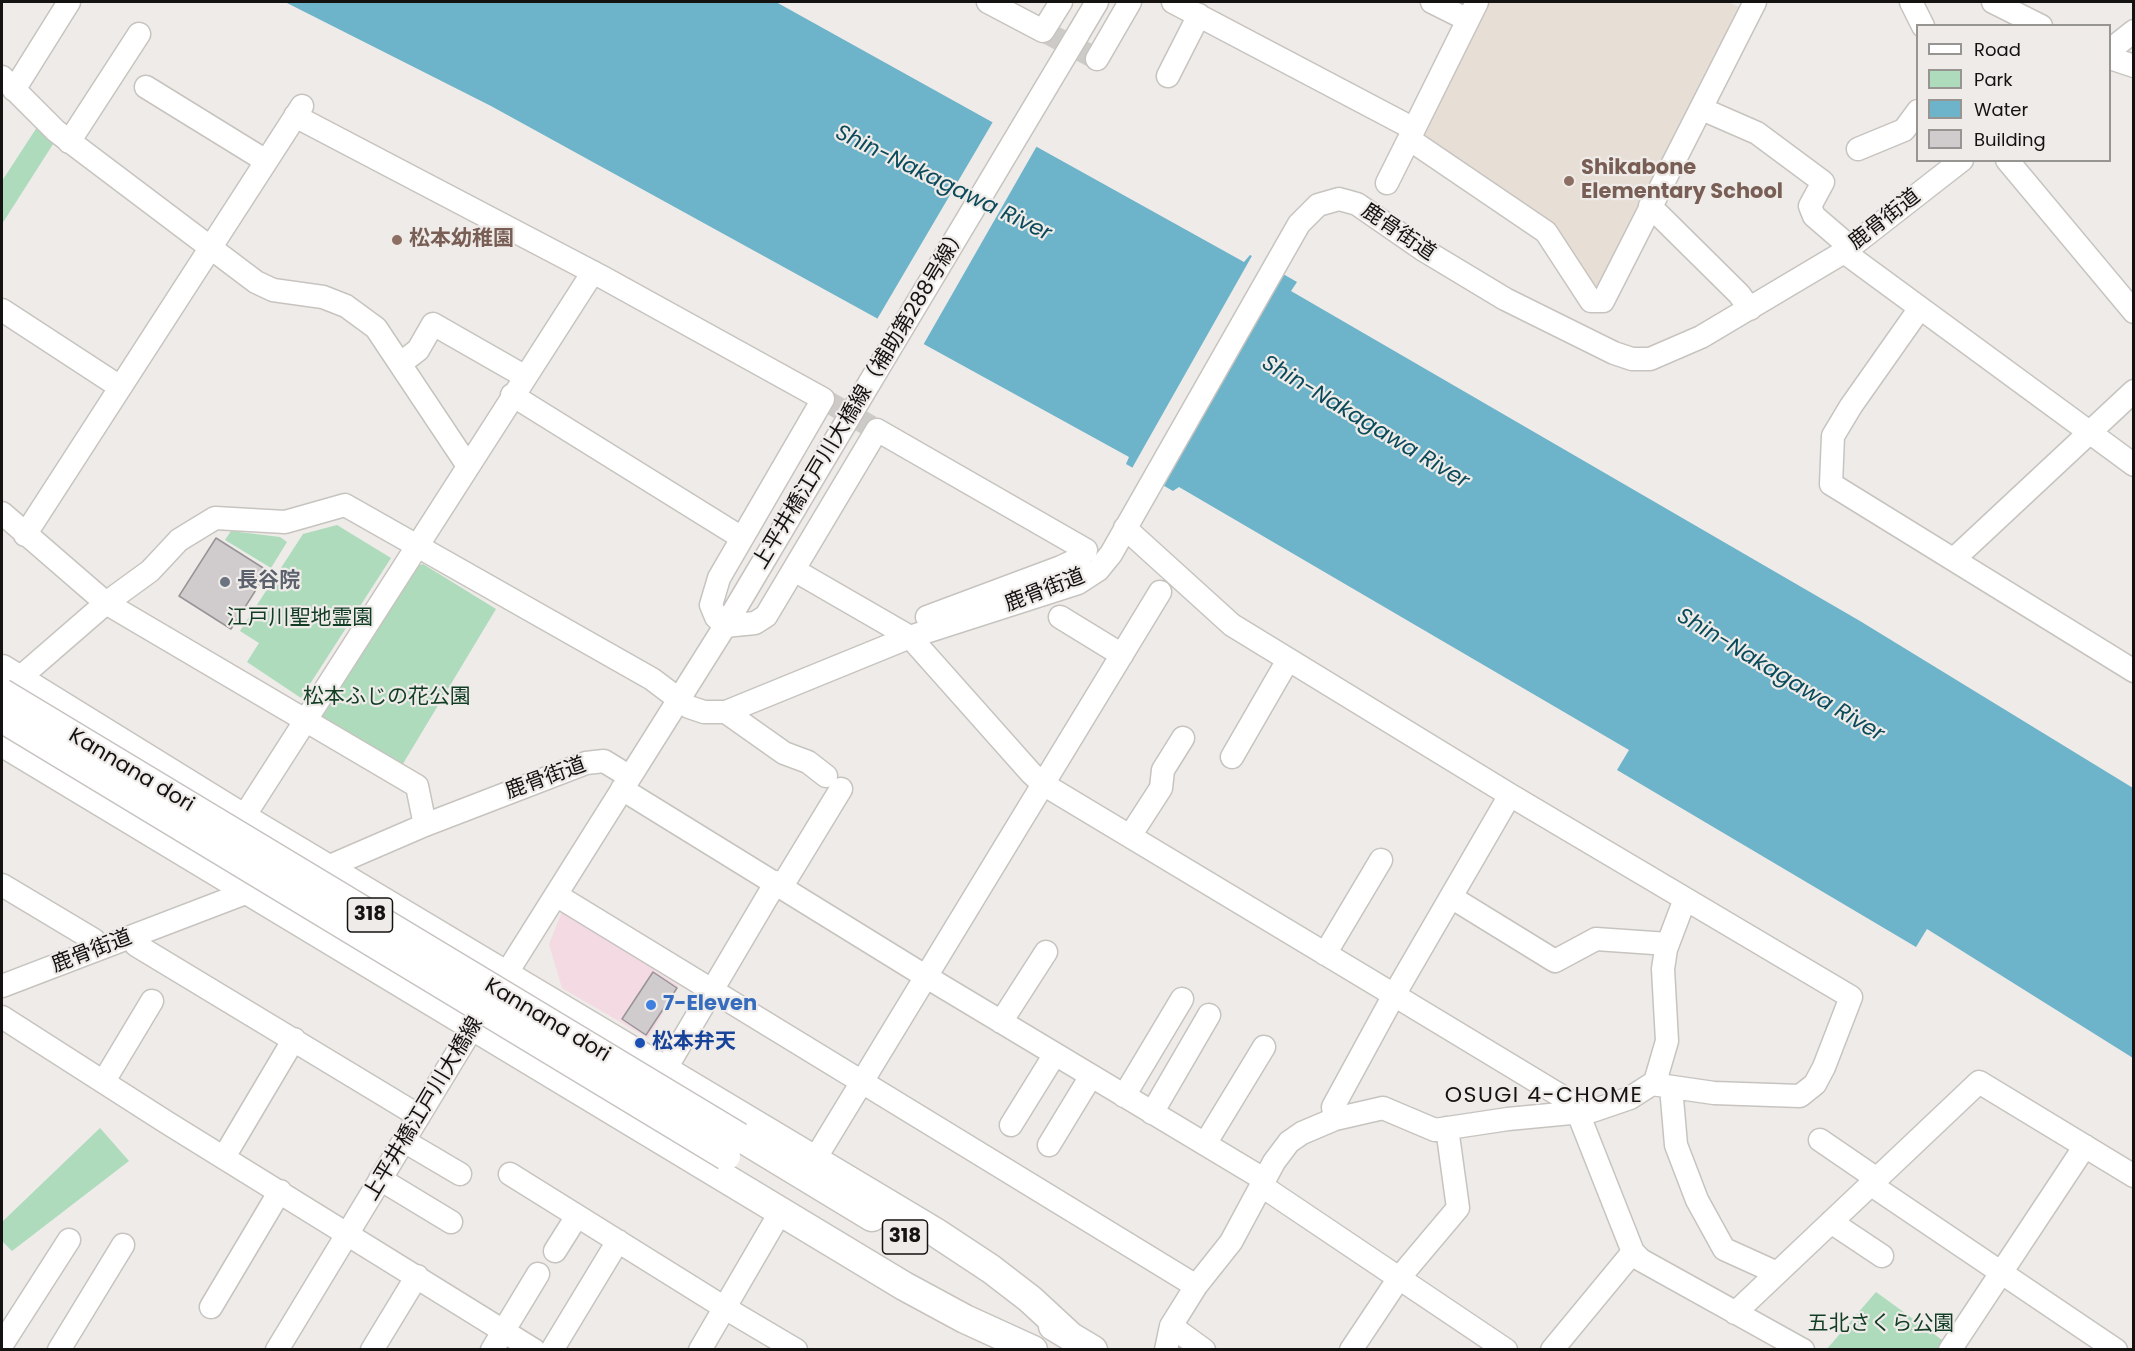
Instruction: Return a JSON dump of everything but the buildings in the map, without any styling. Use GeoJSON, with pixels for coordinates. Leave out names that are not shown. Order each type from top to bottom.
{"type":"FeatureCollection","features":[{"type":"Feature","properties":{"kind":"main road"},"geometry":{"type":"LineString","coordinates":[[6,683],[328,868],[815,1159],[991,1269],[1082,1343]]}},
{"type":"Feature","properties":{"kind":"main road","name":"Kannana dori"},"geometry":{"type":"LineString","coordinates":[[6,683],[733,1147],[1041,1350]]}},
{"type":"Feature","properties":{"kind":"main road","name":"Kannana dori"},"geometry":{"type":"LineString","coordinates":[[2,718],[733,1147],[1082,1343]]}},
{"type":"Feature","properties":{"kind":"main road"},"geometry":{"type":"LineString","coordinates":[[2,742],[904,1286],[965,1319],[1033,1350]]}},
{"type":"Feature","properties":{"kind":"street"},"geometry":{"type":"LineString","coordinates":[[69,2],[8,83],[69,142],[256,282],[273,290],[323,297],[346,306],[376,328],[468,466]]}},
{"type":"Feature","properties":{"kind":"street"},"geometry":{"type":"LineString","coordinates":[[996,3],[1044,31],[1061,2]]}},
{"type":"Feature","properties":{"kind":"street","name":"上平井橋江戸川大橋線（補助第288号線）"},"geometry":{"type":"LineString","coordinates":[[678,700],[725,626],[1097,2]]}},
{"type":"Feature","properties":{"kind":"street"},"geometry":{"type":"LineString","coordinates":[[1096,59],[1130,2]]}},
{"type":"Feature","properties":{"kind":"street"},"geometry":{"type":"LineString","coordinates":[[1173,2],[1412,134],[1546,232],[1591,301],[1603,300],[1755,2]]}},
{"type":"Feature","properties":{"kind":"street"},"geometry":{"type":"LineString","coordinates":[[1387,183],[1472,11],[1432,2]]}},
{"type":"Feature","properties":{"kind":"street"},"geometry":{"type":"LineString","coordinates":[[1911,2],[1922,24]]}},
{"type":"Feature","properties":{"kind":"street"},"geometry":{"type":"LineString","coordinates":[[1993,2],[2037,24]]}},
{"type":"Feature","properties":{"kind":"street"},"geometry":{"type":"LineString","coordinates":[[1168,76],[1199,15]]}},
{"type":"Feature","properties":{"kind":"street"},"geometry":{"type":"LineString","coordinates":[[2111,48],[2133,31]]}},
{"type":"Feature","properties":{"kind":"street"},"geometry":{"type":"LineString","coordinates":[[69,142],[139,34]]}},
{"type":"Feature","properties":{"kind":"street"},"geometry":{"type":"LineString","coordinates":[[2111,59],[2133,66]]}},
{"type":"Feature","properties":{"kind":"street"},"geometry":{"type":"LineString","coordinates":[[146,87],[266,161]]}},
{"type":"Feature","properties":{"kind":"street"},"geometry":{"type":"LineString","coordinates":[[1702,109],[1757,133],[1823,182],[1809,206],[1814,216],[1847,250],[1920,308],[2133,465]]}},
{"type":"Feature","properties":{"kind":"street"},"geometry":{"type":"LineString","coordinates":[[424,825],[417,786],[106,603],[9,524],[120,387],[299,111],[823,399],[719,578],[711,605],[716,617],[725,626],[755,623],[766,616],[877,430],[1076,542],[1086,550],[1077,559],[1061,567],[991,594],[904,623],[904,634]]}},
{"type":"Feature","properties":{"kind":"street"},"geometry":{"type":"LineString","coordinates":[[1858,149],[1904,130],[1916,112]]}},
{"type":"Feature","properties":{"kind":"street","name":"鹿骨街道"},"geometry":{"type":"LineString","coordinates":[[6,683],[150,571],[179,540],[215,518],[285,522],[345,505],[652,679],[678,700],[704,712],[726,712],[904,634],[1078,583],[1098,570],[1111,555],[1299,224],[1308,212],[1328,201],[1339,199],[1357,204],[1467,278],[1607,350],[1632,359],[1650,358],[1674,350],[1750,309],[1847,250],[1959,162]]}},
{"type":"Feature","properties":{"kind":"street"},"geometry":{"type":"LineString","coordinates":[[2009,162],[2133,312]]}},
{"type":"Feature","properties":{"kind":"street"},"geometry":{"type":"LineString","coordinates":[[1650,206],[1739,294],[1750,309]]}},
{"type":"Feature","properties":{"kind":"street"},"geometry":{"type":"LineString","coordinates":[[243,818],[524,376],[593,272]]}},
{"type":"Feature","properties":{"kind":"street"},"geometry":{"type":"LineString","coordinates":[[1920,308],[1851,406],[1833,436],[1831,484],[2133,671]]}},
{"type":"Feature","properties":{"kind":"street"},"geometry":{"type":"LineString","coordinates":[[4,318],[120,387]]}},
{"type":"Feature","properties":{"kind":"street"},"geometry":{"type":"LineString","coordinates":[[401,363],[418,350],[433,324],[524,376]]}},
{"type":"Feature","properties":{"kind":"street"},"geometry":{"type":"LineString","coordinates":[[1954,559],[2133,391]]}},
{"type":"Feature","properties":{"kind":"street"},"geometry":{"type":"LineString","coordinates":[[512,395],[742,538]]}},
{"type":"Feature","properties":{"kind":"street"},"geometry":{"type":"LineString","coordinates":[[1129,521],[1232,625],[1509,795],[1685,899],[1851,998],[1824,1067],[1815,1084],[1800,1096],[1714,1094],[1655,1082],[1667,1041],[1663,969],[1668,944],[1685,899]]}},
{"type":"Feature","properties":{"kind":"street"},"geometry":{"type":"LineString","coordinates":[[794,570],[904,634],[1030,773],[1043,784],[1566,1098],[1578,1113],[1633,1252],[1641,1260],[1803,1350]]}},
{"type":"Feature","properties":{"kind":"street"},"geometry":{"type":"LineString","coordinates":[[815,1159],[1160,592]]}},
{"type":"Feature","properties":{"kind":"street"},"geometry":{"type":"LineString","coordinates":[[1060,617],[1122,655]]}},
{"type":"Feature","properties":{"kind":"street"},"geometry":{"type":"LineString","coordinates":[[1232,757],[1288,660]]}},
{"type":"Feature","properties":{"kind":"street"},"geometry":{"type":"LineString","coordinates":[[626,783],[678,700]]}},
{"type":"Feature","properties":{"kind":"street"},"geometry":{"type":"LineString","coordinates":[[664,1070],[779,884],[834,782],[808,762],[784,753],[726,712]]}},
{"type":"Feature","properties":{"kind":"street"},"geometry":{"type":"LineString","coordinates":[[1130,836],[1161,788],[1163,770],[1183,738]]}},
{"type":"Feature","properties":{"kind":"street","name":"鹿骨街道"},"geometry":{"type":"LineString","coordinates":[[2,987],[246,891],[328,868],[424,825],[597,760],[604,761],[626,783],[779,884],[925,976],[1205,1144],[1506,1350]]}},
{"type":"Feature","properties":{"kind":"street","name":"上平井橋江戸川大橋線"},"geometry":{"type":"LineString","coordinates":[[277,1350],[474,1025],[626,783]]}},
{"type":"Feature","properties":{"kind":"street"},"geometry":{"type":"LineString","coordinates":[[1335,1119],[1333,1107],[1394,995],[1509,795]]}},
{"type":"Feature","properties":{"kind":"street"},"geometry":{"type":"LineString","coordinates":[[1325,954],[1381,860]]}},
{"type":"Feature","properties":{"kind":"street"},"geometry":{"type":"LineString","coordinates":[[2,885],[94,940],[99,949]]}},
{"type":"Feature","properties":{"kind":"street"},"geometry":{"type":"LineString","coordinates":[[556,895],[1196,1286]]}},
{"type":"Feature","properties":{"kind":"street"},"geometry":{"type":"LineString","coordinates":[[1450,897],[1555,961],[1596,939],[1668,944]]}},
{"type":"Feature","properties":{"kind":"street"},"geometry":{"type":"LineString","coordinates":[[133,936],[136,945],[419,1116]]}},
{"type":"Feature","properties":{"kind":"street"},"geometry":{"type":"LineString","coordinates":[[1001,1022],[1046,952]]}},
{"type":"Feature","properties":{"kind":"street"},"geometry":{"type":"LineString","coordinates":[[1124,1096],[1182,999]]}},
{"type":"Feature","properties":{"kind":"street"},"geometry":{"type":"LineString","coordinates":[[104,1081],[152,1001]]}},
{"type":"Feature","properties":{"kind":"street"},"geometry":{"type":"LineString","coordinates":[[1152,1113],[1209,1016]]}},
{"type":"Feature","properties":{"kind":"street"},"geometry":{"type":"LineString","coordinates":[[2,1017],[417,1276],[498,1340],[534,1350]]}},
{"type":"Feature","properties":{"kind":"street"},"geometry":{"type":"LineString","coordinates":[[224,1157],[294,1039]]}},
{"type":"Feature","properties":{"kind":"street"},"geometry":{"type":"LineString","coordinates":[[1205,1144],[1264,1047]]}},
{"type":"Feature","properties":{"kind":"street"},"geometry":{"type":"LineString","coordinates":[[1011,1125],[1055,1054]]}},
{"type":"Feature","properties":{"kind":"street"},"geometry":{"type":"LineString","coordinates":[[1049,1145],[1091,1076]]}},
{"type":"Feature","properties":{"kind":"street"},"geometry":{"type":"LineString","coordinates":[[1736,1313],[1979,1082],[2133,1176]]}},
{"type":"Feature","properties":{"kind":"street"},"geometry":{"type":"LineString","coordinates":[[1166,1350],[1171,1326],[1196,1286],[1231,1242],[1288,1142],[1335,1119],[1383,1108],[1435,1130],[1508,1119],[1578,1113],[1630,1098],[1661,1085]]}},
{"type":"Feature","properties":{"kind":"street"},"geometry":{"type":"LineString","coordinates":[[1661,1085],[1676,1144],[1697,1200],[1724,1249],[1777,1274]]}},
{"type":"Feature","properties":{"kind":"street"},"geometry":{"type":"LineString","coordinates":[[1351,1350],[1399,1278],[1458,1208],[1447,1128]]}},
{"type":"Feature","properties":{"kind":"street"},"geometry":{"type":"LineString","coordinates":[[1820,1140],[2002,1273],[2116,1350]]}},
{"type":"Feature","properties":{"kind":"street"},"geometry":{"type":"LineString","coordinates":[[404,1141],[460,1174]]}},
{"type":"Feature","properties":{"kind":"street"},"geometry":{"type":"LineString","coordinates":[[1950,1350],[2085,1146]]}},
{"type":"Feature","properties":{"kind":"street"},"geometry":{"type":"LineString","coordinates":[[510,1174],[796,1350]]}},
{"type":"Feature","properties":{"kind":"street"},"geometry":{"type":"LineString","coordinates":[[380,1179],[451,1222]]}},
{"type":"Feature","properties":{"kind":"street"},"geometry":{"type":"LineString","coordinates":[[211,1307],[280,1191]]}},
{"type":"Feature","properties":{"kind":"street"},"geometry":{"type":"LineString","coordinates":[[700,1350],[781,1211]]}},
{"type":"Feature","properties":{"kind":"street"},"geometry":{"type":"LineString","coordinates":[[555,1251],[577,1216]]}},
{"type":"Feature","properties":{"kind":"street"},"geometry":{"type":"LineString","coordinates":[[1831,1222],[1882,1256]]}},
{"type":"Feature","properties":{"kind":"street"},"geometry":{"type":"LineString","coordinates":[[6,1345],[69,1240]]}},
{"type":"Feature","properties":{"kind":"street"},"geometry":{"type":"LineString","coordinates":[[552,1350],[618,1241]]}},
{"type":"Feature","properties":{"kind":"street"},"geometry":{"type":"LineString","coordinates":[[59,1350],[123,1245]]}},
{"type":"Feature","properties":{"kind":"street"},"geometry":{"type":"LineString","coordinates":[[1552,1350],[1633,1252]]}},
{"type":"Feature","properties":{"kind":"street"},"geometry":{"type":"LineString","coordinates":[[498,1340],[538,1274]]}},
{"type":"Feature","properties":{"kind":"street"},"geometry":{"type":"LineString","coordinates":[[372,1350],[417,1276]]}},
{"type":"Feature","properties":{"kind":"street"},"geometry":{"type":"LineString","coordinates":[[1171,1326],[1204,1350]]}},
{"type":"Feature","properties":{"kind":"shaded area","name":"Shikabone Elementary School"},"geometry":{"type":"Polygon","coordinates":[[[1484,2],[1728,2],[1745,10],[1599,291],[1594,291],[1548,224],[1421,138],[1484,2]]]}},
{"type":"Feature","properties":{"kind":"shaded area"},"geometry":{"type":"Polygon","coordinates":[[[564,907],[659,965],[655,971],[679,986],[648,1038],[562,988],[549,944],[564,907]]]}},
{"type":"Feature","properties":{"kind":"green space"},"geometry":{"type":"Polygon","coordinates":[[[41,121],[55,141],[2,224],[2,181],[41,121]]]}},
{"type":"Feature","properties":{"kind":"green space","name":"江戸川聖地霊園"},"geometry":{"type":"Polygon","coordinates":[[[337,525],[391,558],[301,698],[247,662],[259,643],[240,631],[303,534],[337,525]]]}},
{"type":"Feature","properties":{"kind":"green space"},"geometry":{"type":"Polygon","coordinates":[[[231,531],[280,537],[287,542],[271,568],[225,540],[231,531]]]}},
{"type":"Feature","properties":{"kind":"green space","name":"松本ふじの花公園"},"geometry":{"type":"Polygon","coordinates":[[[423,564],[496,609],[401,767],[325,723],[320,713],[413,568],[423,564]]]}},
{"type":"Feature","properties":{"kind":"green space"},"geometry":{"type":"Polygon","coordinates":[[[100,1128],[129,1161],[12,1251],[2,1241],[2,1222],[100,1128]]]}},
{"type":"Feature","properties":{"kind":"green space","name":"五北さくら公園"},"geometry":{"type":"Polygon","coordinates":[[[1876,1292],[1949,1345],[1946,1350],[1826,1350],[1876,1292]]]}},
{"type":"Feature","properties":{"kind":"water","name":"Shin-Nakagawa River"},"geometry":{"type":"Polygon","coordinates":[[[285,2],[776,2],[1244,262],[1250,255],[1297,282],[1291,291],[1860,621],[2133,788],[2133,1058],[1927,929],[1916,947],[1617,770],[1629,750],[1179,487],[1173,491],[1126,464],[1129,457],[491,106],[285,2]]]}},
{"type":"Feature","properties":{"kind":"pier"},"geometry":{"type":"Polygon","coordinates":[[[994,120],[1038,144],[922,347],[876,321],[994,120]]]}},
{"type":"Feature","properties":{"kind":"pier"},"geometry":{"type":"Polygon","coordinates":[[[1253,254],[1283,271],[1160,487],[1131,470],[1253,254]]]}},
{"type":"Feature","properties":{"kind":"tunnel"},"geometry":{"type":"LineString","coordinates":[[1043,31],[1097,59]]}},
{"type":"Feature","properties":{"kind":"tunnel"},"geometry":{"type":"LineString","coordinates":[[823,399],[877,430]]}},
{"type":"Feature","properties":{"kind":"place","name":"Shikabone Elementary School"},"geometry":{"type":"Point","coordinates":[1569,181]}},
{"type":"Feature","properties":{"kind":"place","name":"松本幼稚園"},"geometry":{"type":"Point","coordinates":[397,240]}},
{"type":"Feature","properties":{"kind":"place","name":"長谷院"},"geometry":{"type":"Point","coordinates":[225,582]}},
{"type":"Feature","properties":{"kind":"place","name":"7-Eleven"},"geometry":{"type":"Point","coordinates":[651,1005]}},
{"type":"Feature","properties":{"kind":"place","name":"松本弁天"},"geometry":{"type":"Point","coordinates":[640,1043]}},
{"type":"Feature","properties":{"kind":"district","name":"OSUGI 4-CHOME"},"geometry":{"type":"Point","coordinates":[1544,1096]}}]}
